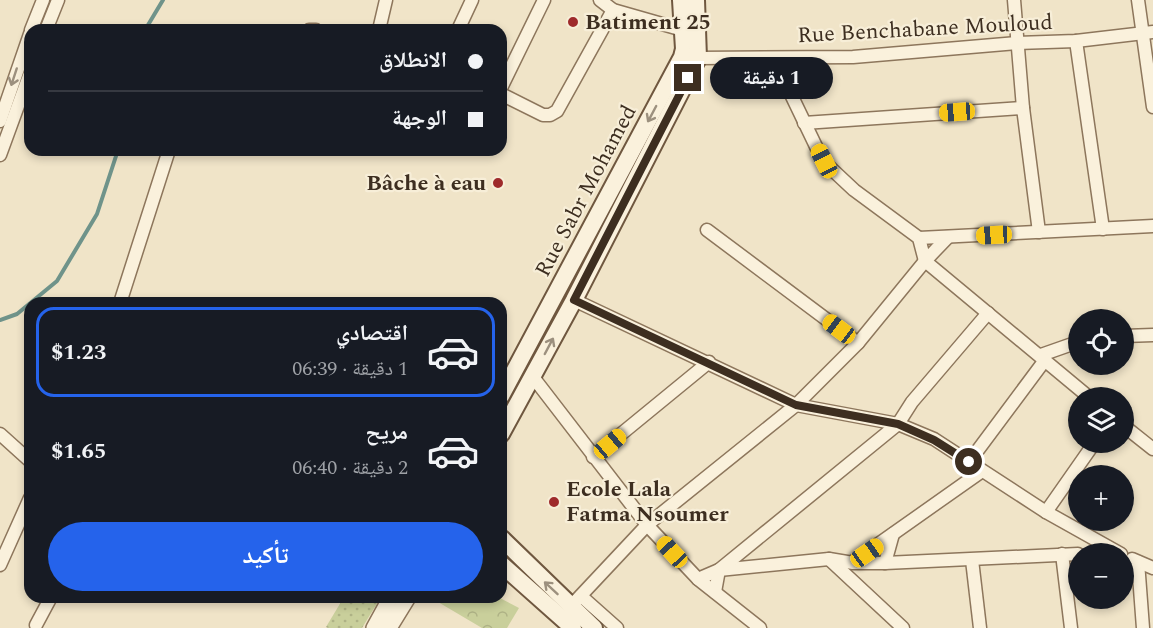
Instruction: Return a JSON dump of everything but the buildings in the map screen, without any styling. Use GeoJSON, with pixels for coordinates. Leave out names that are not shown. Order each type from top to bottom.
{"type":"FeatureCollection","features":[{"type":"Feature","properties":{"kind":"main road","name":"Rue Sabr Mohamed"},"geometry":{"type":"LineString","coordinates":[[507,385],[682,57],[684,49],[681,0]]}},
{"type":"Feature","properties":{"kind":"main road"},"geometry":{"type":"LineString","coordinates":[[507,423],[574,300],[698,58],[696,0]]}},
{"type":"Feature","properties":{"kind":"main road"},"geometry":{"type":"LineString","coordinates":[[507,543],[576,601],[594,628]]}},
{"type":"Feature","properties":{"kind":"main road"},"geometry":{"type":"LineString","coordinates":[[507,569],[573,628]]}},
{"type":"Feature","properties":{"kind":"street"},"geometry":{"type":"LineString","coordinates":[[34,24],[43,0]]}},
{"type":"Feature","properties":{"kind":"street"},"geometry":{"type":"LineString","coordinates":[[48,24],[57,0]]}},
{"type":"Feature","properties":{"kind":"street"},"geometry":{"type":"LineString","coordinates":[[380,24],[386,0]]}},
{"type":"Feature","properties":{"kind":"street"},"geometry":{"type":"LineString","coordinates":[[461,24],[472,0]]}},
{"type":"Feature","properties":{"kind":"street"},"geometry":{"type":"LineString","coordinates":[[507,76],[544,0]]}},
{"type":"Feature","properties":{"kind":"street"},"geometry":{"type":"LineString","coordinates":[[600,0],[613,10],[683,30]]}},
{"type":"Feature","properties":{"kind":"street"},"geometry":{"type":"LineString","coordinates":[[1014,0],[1023,108],[1039,232]]}},
{"type":"Feature","properties":{"kind":"street"},"geometry":{"type":"LineString","coordinates":[[1138,0],[1147,33],[1153,107]]}},
{"type":"Feature","properties":{"kind":"street"},"geometry":{"type":"LineString","coordinates":[[507,97],[543,115],[550,115],[557,111],[613,10]]}},
{"type":"Feature","properties":{"kind":"street","name":"Rue Benchabane Mouloud"},"geometry":{"type":"LineString","coordinates":[[698,58],[853,57],[1017,43],[1076,41],[1147,33]]}},
{"type":"Feature","properties":{"kind":"street"},"geometry":{"type":"LineString","coordinates":[[1076,41],[1103,229]]}},
{"type":"Feature","properties":{"kind":"street"},"geometry":{"type":"LineString","coordinates":[[0,121],[24,52]]}},
{"type":"Feature","properties":{"kind":"street"},"geometry":{"type":"LineString","coordinates":[[774,59],[824,161],[854,190],[919,238],[1153,226]]}},
{"type":"Feature","properties":{"kind":"street"},"geometry":{"type":"LineString","coordinates":[[0,155],[24,89]]}},
{"type":"Feature","properties":{"kind":"street"},"geometry":{"type":"LineString","coordinates":[[804,123],[1023,108]]}},
{"type":"Feature","properties":{"kind":"street"},"geometry":{"type":"LineString","coordinates":[[122,297],[167,156]]}},
{"type":"Feature","properties":{"kind":"street"},"geometry":{"type":"LineString","coordinates":[[707,230],[858,343]]}},
{"type":"Feature","properties":{"kind":"street"},"geometry":{"type":"LineString","coordinates":[[617,628],[576,601],[647,525],[796,405],[858,343],[925,261],[948,237]]}},
{"type":"Feature","properties":{"kind":"street"},"geometry":{"type":"LineString","coordinates":[[919,238],[925,261],[1077,387]]}},
{"type":"Feature","properties":{"kind":"street"},"geometry":{"type":"LineString","coordinates":[[574,300],[796,405],[898,424],[934,440],[1046,512],[1102,543]]}},
{"type":"Feature","properties":{"kind":"street"},"geometry":{"type":"LineString","coordinates":[[698,579],[719,570],[898,424],[912,402],[988,313]]}},
{"type":"Feature","properties":{"kind":"street"},"geometry":{"type":"LineString","coordinates":[[1147,334],[1153,344]]}},
{"type":"Feature","properties":{"kind":"street"},"geometry":{"type":"LineString","coordinates":[[969,462],[1043,358],[1068,347]]}},
{"type":"Feature","properties":{"kind":"street"},"geometry":{"type":"LineString","coordinates":[[593,457],[709,362]]}},
{"type":"Feature","properties":{"kind":"street"},"geometry":{"type":"LineString","coordinates":[[533,377],[647,525],[698,579],[760,628]]}},
{"type":"Feature","properties":{"kind":"street"},"geometry":{"type":"LineString","coordinates":[[0,434],[24,455]]}},
{"type":"Feature","properties":{"kind":"street"},"geometry":{"type":"LineString","coordinates":[[1134,434],[1153,449]]}},
{"type":"Feature","properties":{"kind":"street"},"geometry":{"type":"LineString","coordinates":[[1046,512],[1087,453]]}},
{"type":"Feature","properties":{"kind":"street"},"geometry":{"type":"LineString","coordinates":[[853,563],[982,471]]}},
{"type":"Feature","properties":{"kind":"street"},"geometry":{"type":"LineString","coordinates":[[0,565],[24,511]]}},
{"type":"Feature","properties":{"kind":"street"},"geometry":{"type":"LineString","coordinates":[[885,563],[894,534]]}},
{"type":"Feature","properties":{"kind":"street"},"geometry":{"type":"LineString","coordinates":[[1062,554],[1071,628]]}},
{"type":"Feature","properties":{"kind":"street"},"geometry":{"type":"LineString","coordinates":[[719,570],[1068,554]]}},
{"type":"Feature","properties":{"kind":"street"},"geometry":{"type":"LineString","coordinates":[[972,560],[980,628]]}},
{"type":"Feature","properties":{"kind":"street"},"geometry":{"type":"LineString","coordinates":[[1134,560],[1153,568]]}},
{"type":"Feature","properties":{"kind":"street"},"geometry":{"type":"LineString","coordinates":[[1138,562],[1143,628]]}},
{"type":"Feature","properties":{"kind":"street"},"geometry":{"type":"LineString","coordinates":[[833,563],[903,628]]}},
{"type":"Feature","properties":{"kind":"street"},"geometry":{"type":"LineString","coordinates":[[715,592],[719,570]]}},
{"type":"Feature","properties":{"kind":"street"},"geometry":{"type":"LineString","coordinates":[[36,625],[48,603]]}},
{"type":"Feature","properties":{"kind":"street"},"geometry":{"type":"LineString","coordinates":[[374,628],[388,603]]}},
{"type":"Feature","properties":{"kind":"street"},"geometry":{"type":"LineString","coordinates":[[389,628],[404,603]]}},
{"type":"Feature","properties":{"kind":"green space"},"geometry":{"type":"Polygon","coordinates":[[[507,602],[519,608],[507,628],[482,628],[440,603],[507,602]]]}},
{"type":"Feature","properties":{"kind":"green space"},"geometry":{"type":"Polygon","coordinates":[[[340,603],[377,603],[362,628],[326,627],[340,603]]]}},
{"type":"Feature","properties":{"kind":"waterway"},"geometry":{"type":"LineString","coordinates":[[149,24],[163,0]]}},
{"type":"Feature","properties":{"kind":"waterway"},"geometry":{"type":"LineString","coordinates":[[38,297],[57,281],[97,214],[116,156]]}},
{"type":"Feature","properties":{"kind":"waterway"},"geometry":{"type":"LineString","coordinates":[[0,320],[17,314],[24,308]]}},
{"type":"Feature","properties":{"kind":"place","name":"Batiment 25"},"geometry":{"type":"Point","coordinates":[573,22]}},
{"type":"Feature","properties":{"kind":"place","name":"Bâche à eau"},"geometry":{"type":"Point","coordinates":[498,183]}},
{"type":"Feature","properties":{"kind":"place","name":"Ecole Lala Fatma Nsoumer"},"geometry":{"type":"Point","coordinates":[554,502]}},
{"type":"Feature","properties":{"kind":"route"},"geometry":{"type":"LineString","coordinates":[[688,78],[574,300],[796,405],[898,424],[934,440],[969,462]]}}]}
